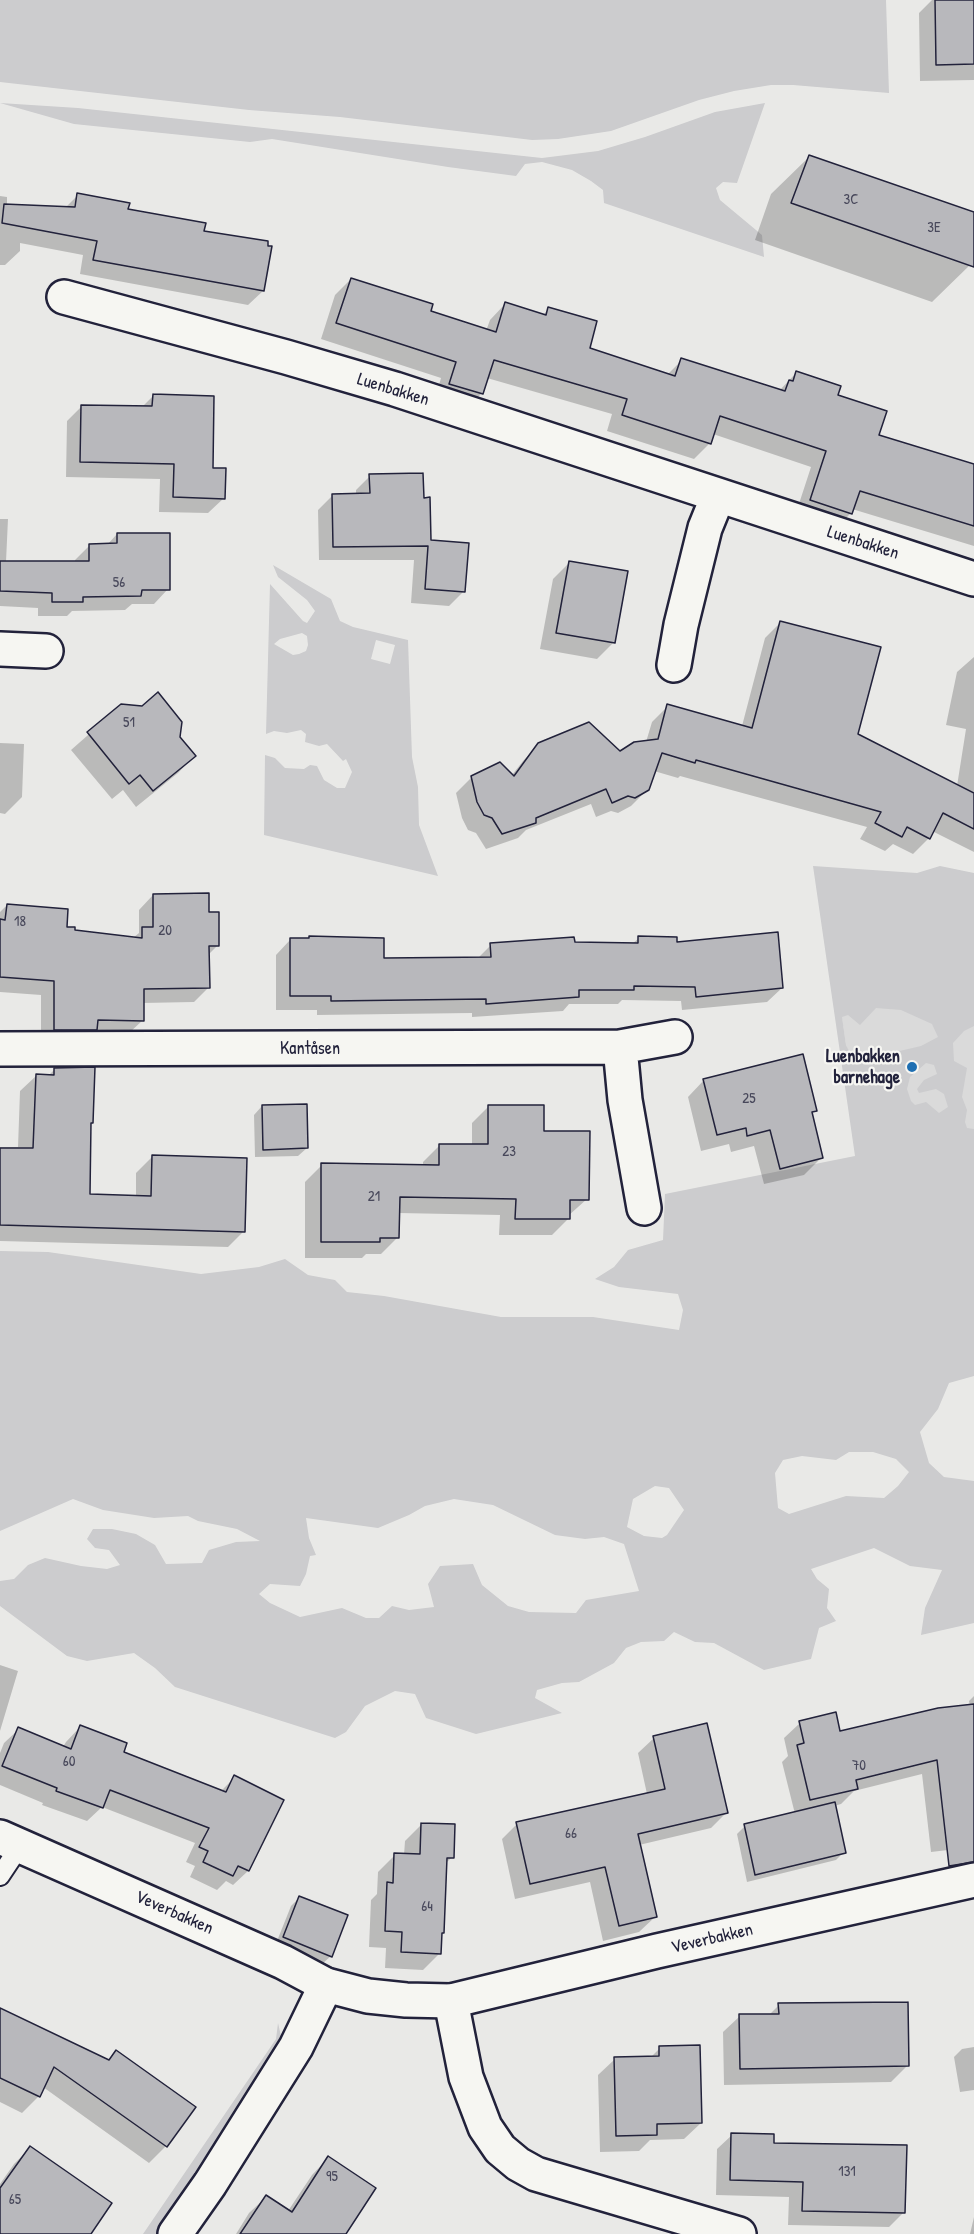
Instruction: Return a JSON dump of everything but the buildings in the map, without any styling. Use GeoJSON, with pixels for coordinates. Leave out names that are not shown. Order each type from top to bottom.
{"type":"FeatureCollection","features":[{"type":"Feature","properties":{"kind":"street","name":"Luenbakken"},"geometry":{"type":"LineString","coordinates":[[64,297],[395,389],[974,579]]}},
{"type":"Feature","properties":{"kind":"street"},"geometry":{"type":"LineString","coordinates":[[674,665],[681,625],[705,528],[718,496]]}},
{"type":"Feature","properties":{"kind":"street"},"geometry":{"type":"LineString","coordinates":[[0,650],[46,651]]}},
{"type":"Feature","properties":{"kind":"street","name":"Kantåsen"},"geometry":{"type":"LineString","coordinates":[[0,1049],[620,1047],[675,1037]]}},
{"type":"Feature","properties":{"kind":"street"},"geometry":{"type":"LineString","coordinates":[[620,1047],[625,1100],[644,1208]]}},
{"type":"Feature","properties":{"kind":"street","name":"Veverbakken"},"geometry":{"type":"LineString","coordinates":[[10,1841],[283,1962],[326,1985],[368,1996],[406,2000],[451,2001],[974,1880]]}},
{"type":"Feature","properties":{"kind":"street"},"geometry":{"type":"LineString","coordinates":[[175,2234],[210,2184],[296,2047],[326,1985]]}},
{"type":"Feature","properties":{"kind":"street"},"geometry":{"type":"LineString","coordinates":[[451,2001],[466,2077],[485,2127],[500,2149],[518,2164],[536,2174],[739,2234]]}},
{"type":"Feature","properties":{"kind":"lane","name":"Veverbakken"},"geometry":{"type":"LineString","coordinates":[[0,1876],[10,1841]]}},
{"type":"Feature","properties":{"kind":"shaded area"},"geometry":{"type":"Polygon","coordinates":[[[0,0],[886,0],[889,93],[771,85],[699,100],[611,131],[558,139],[532,140],[340,117],[249,110],[0,82],[0,0]]]}},
{"type":"Feature","properties":{"kind":"shaded area"},"geometry":{"type":"Polygon","coordinates":[[[0,103],[78,108],[542,158],[598,151],[715,112],[765,103],[737,183],[723,182],[716,188],[720,200],[762,235],[764,257],[604,203],[603,190],[591,181],[572,170],[542,162],[525,164],[516,176],[272,139],[250,142],[74,124],[0,103]]]}},
{"type":"Feature","properties":{"kind":"shaded area"},"geometry":{"type":"Polygon","coordinates":[[[273,565],[331,599],[340,621],[353,627],[408,640],[412,757],[418,787],[419,825],[438,876],[264,835],[265,755],[275,758],[285,768],[304,769],[310,765],[317,766],[324,780],[337,788],[345,788],[352,772],[346,759],[343,761],[327,744],[319,746],[305,742],[306,734],[301,730],[287,733],[274,731],[266,734],[270,584],[303,621],[307,623],[315,611],[307,600],[278,577],[273,565]],[[302,633],[280,639],[274,644],[293,655],[299,654],[306,651],[308,645],[307,636],[302,633]],[[376,640],[371,659],[390,664],[395,645],[376,640]]]}},
{"type":"Feature","properties":{"kind":"shaded area"},"geometry":{"type":"Polygon","coordinates":[[[813,866],[917,873],[940,866],[974,873],[974,1026],[964,1031],[953,1043],[954,1061],[967,1068],[962,1097],[967,1110],[965,1122],[967,1128],[974,1129],[974,1376],[949,1383],[938,1409],[920,1432],[929,1463],[944,1477],[974,1481],[974,1623],[921,1635],[925,1608],[942,1570],[910,1566],[874,1548],[811,1569],[817,1579],[829,1589],[827,1608],[836,1621],[819,1628],[811,1659],[764,1670],[714,1643],[695,1642],[674,1632],[664,1641],[641,1642],[626,1648],[614,1663],[579,1682],[562,1683],[537,1690],[535,1698],[562,1713],[476,1734],[426,1718],[415,1694],[395,1691],[365,1706],[346,1732],[335,1738],[175,1687],[155,1668],[134,1653],[87,1661],[67,1656],[0,1606],[0,1581],[14,1579],[28,1565],[45,1558],[107,1569],[120,1565],[109,1550],[95,1548],[87,1539],[93,1529],[112,1529],[136,1534],[155,1545],[166,1564],[202,1563],[209,1550],[236,1542],[260,1541],[237,1529],[198,1521],[188,1516],[154,1518],[103,1510],[73,1499],[0,1531],[0,1251],[48,1252],[201,1274],[259,1267],[285,1259],[308,1275],[335,1280],[347,1292],[384,1296],[501,1317],[593,1317],[679,1330],[683,1310],[678,1294],[619,1287],[595,1279],[614,1267],[628,1250],[663,1240],[665,1194],[855,1156],[813,866]],[[876,1008],[860,1025],[848,1015],[842,1017],[846,1045],[849,1051],[857,1055],[865,1064],[891,1053],[921,1046],[938,1037],[932,1024],[901,1010],[876,1008]],[[926,1063],[910,1077],[907,1089],[915,1105],[926,1102],[939,1113],[948,1107],[944,1094],[936,1089],[919,1093],[917,1089],[924,1080],[937,1074],[934,1065],[926,1063]],[[849,1452],[836,1460],[802,1456],[783,1460],[775,1473],[778,1508],[789,1514],[846,1496],[884,1498],[909,1472],[896,1459],[873,1452],[849,1452]],[[655,1486],[633,1499],[627,1527],[644,1536],[662,1538],[667,1535],[684,1510],[669,1488],[655,1486]],[[454,1499],[425,1506],[378,1528],[306,1518],[309,1538],[316,1555],[310,1556],[306,1574],[300,1586],[270,1584],[259,1594],[270,1603],[300,1617],[342,1608],[366,1618],[379,1618],[392,1606],[409,1610],[434,1607],[428,1584],[440,1566],[473,1564],[482,1585],[508,1606],[529,1612],[576,1613],[586,1600],[639,1591],[624,1544],[604,1537],[585,1539],[555,1535],[493,1505],[454,1499]]]}},
{"type":"Feature","properties":{"kind":"shaded area","name":"Luenbakken barnehage"},"geometry":{"type":"Polygon","coordinates":[[[974,969],[974,1138],[870,1110],[846,1045],[840,1005],[974,969]]]}},
{"type":"Feature","properties":{"kind":"shaded area"},"geometry":{"type":"Polygon","coordinates":[[[278,2023],[281,2036],[257,2086],[211,2160],[157,2234],[143,2234],[276,2039],[278,2023]]]}},
{"type":"Feature","properties":{"kind":"place","name":"Luenbakken barnehage"},"geometry":{"type":"Point","coordinates":[912,1067]}}]}
